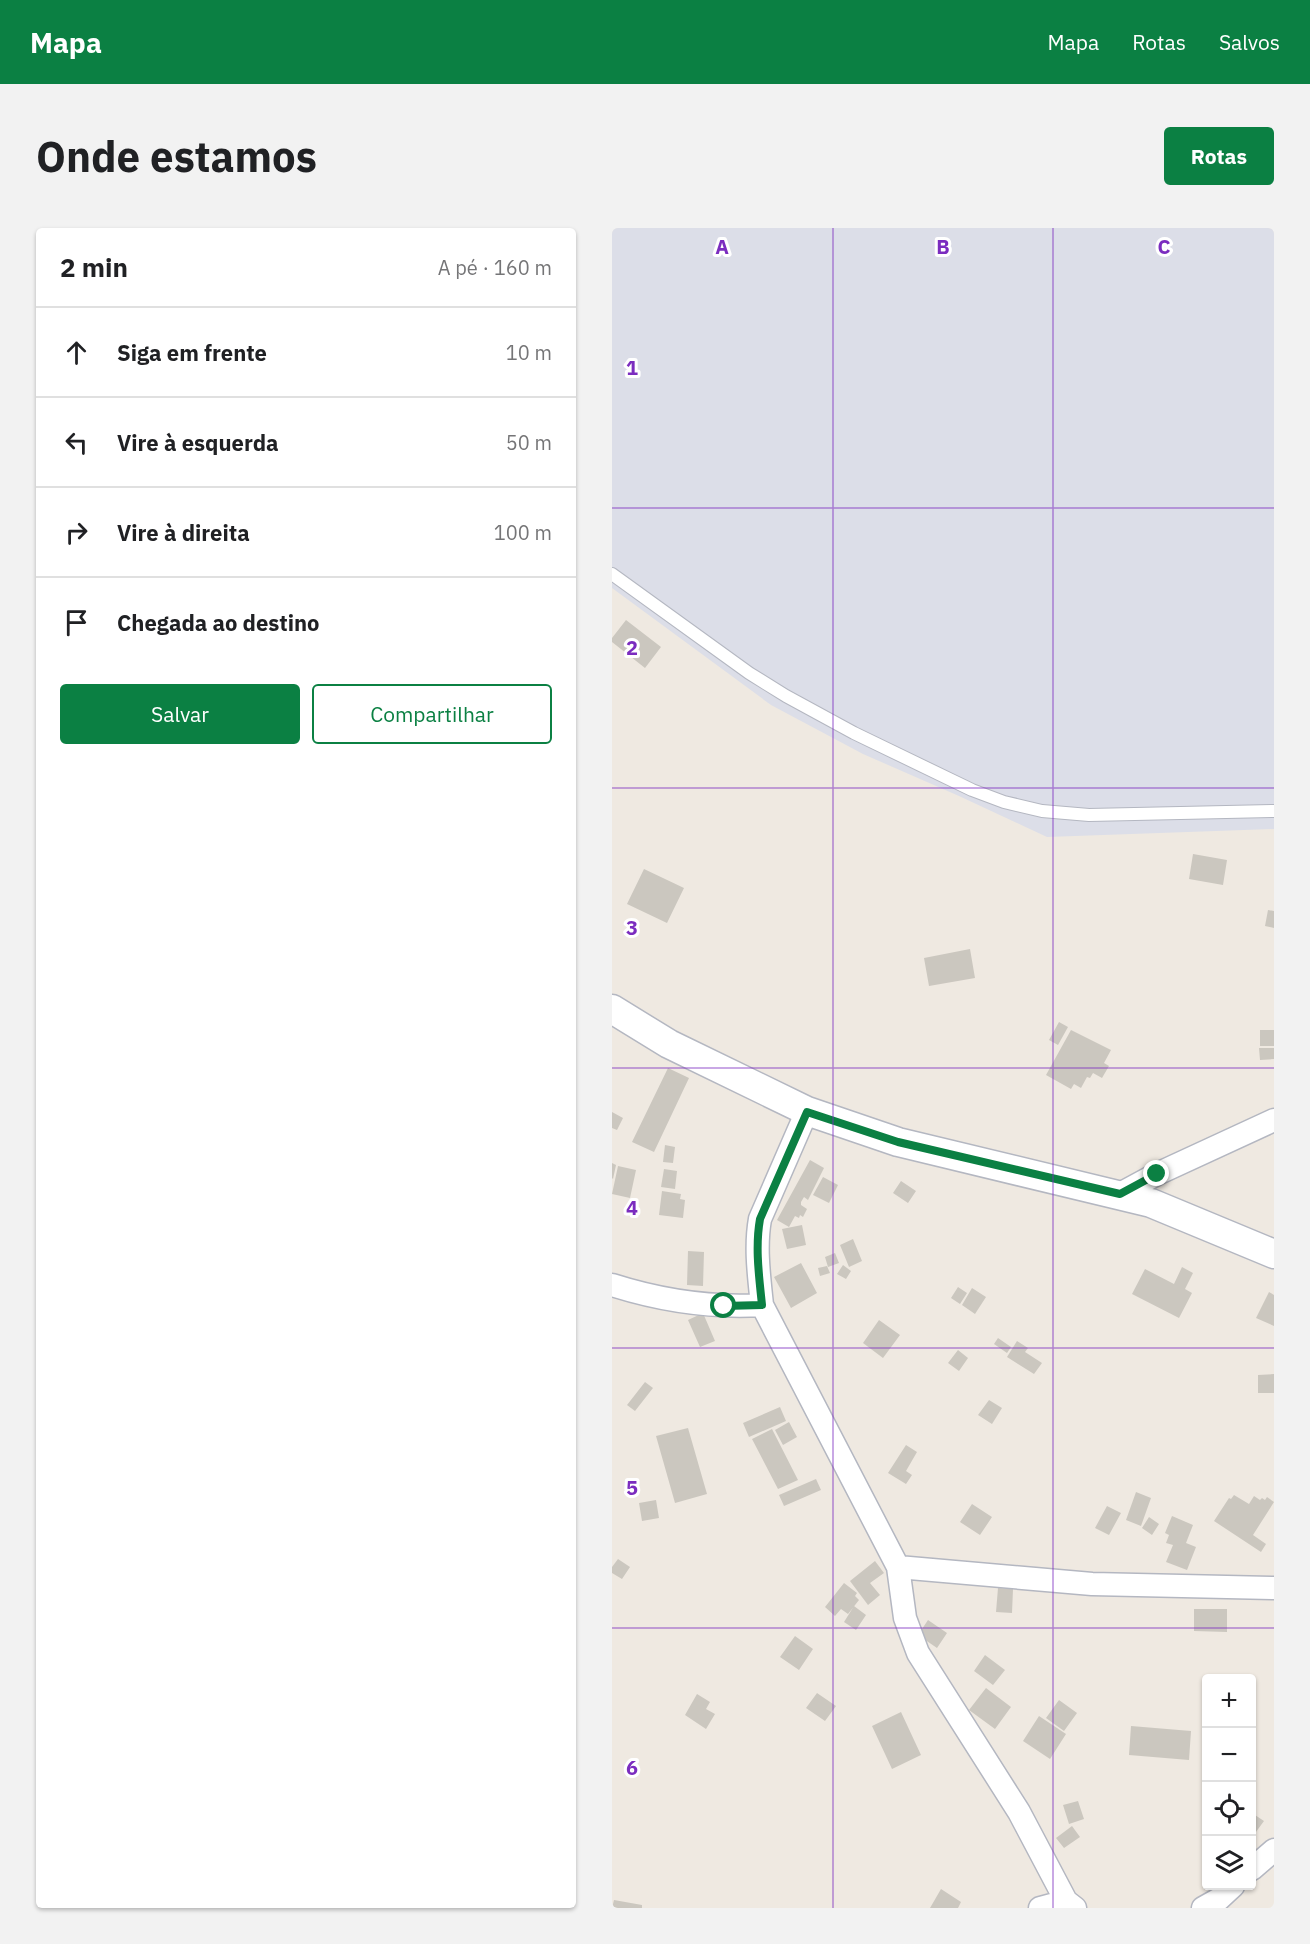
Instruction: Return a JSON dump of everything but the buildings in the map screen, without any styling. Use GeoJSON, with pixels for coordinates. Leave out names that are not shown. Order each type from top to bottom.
{"type":"FeatureCollection","features":[{"type":"Feature","properties":{"kind":"street"},"geometry":{"type":"LineString","coordinates":[[612,1009],[669,1044],[807,1112],[898,1142],[1151,1203],[1274,1254]]}},
{"type":"Feature","properties":{"kind":"street"},"geometry":{"type":"LineString","coordinates":[[807,1112],[760,1219],[758,1270],[762,1305],[898,1567],[905,1618],[918,1653],[1019,1812],[1070,1904],[1040,1908]]}},
{"type":"Feature","properties":{"kind":"street"},"geometry":{"type":"LineString","coordinates":[[1120,1194],[1157,1174],[1274,1120]]}},
{"type":"Feature","properties":{"kind":"street"},"geometry":{"type":"LineString","coordinates":[[612,1285],[641,1294],[724,1306],[762,1305]]}},
{"type":"Feature","properties":{"kind":"street"},"geometry":{"type":"LineString","coordinates":[[898,1567],[1092,1584],[1274,1588]]}},
{"type":"Feature","properties":{"kind":"street"},"geometry":{"type":"LineString","coordinates":[[1256,1865],[1274,1850]]}},
{"type":"Feature","properties":{"kind":"street"},"geometry":{"type":"LineString","coordinates":[[1203,1908],[1219,1899],[1229,1890]]}},
{"type":"Feature","properties":{"kind":"lane"},"geometry":{"type":"LineString","coordinates":[[612,574],[786,696],[972,790],[1004,802],[1042,811],[1089,815],[1274,811]]}},
{"type":"Feature","properties":{"kind":"shaded area"},"geometry":{"type":"Polygon","coordinates":[[[612,228],[1274,228],[1274,829],[1047,837],[863,754],[771,705],[612,588],[612,228]]]}},
{"type":"Feature","properties":{"kind":"route"},"geometry":{"type":"LineString","coordinates":[[724,1306],[762,1305],[758,1270],[760,1219],[807,1112],[898,1142],[1120,1194],[1157,1174]]}}]}
